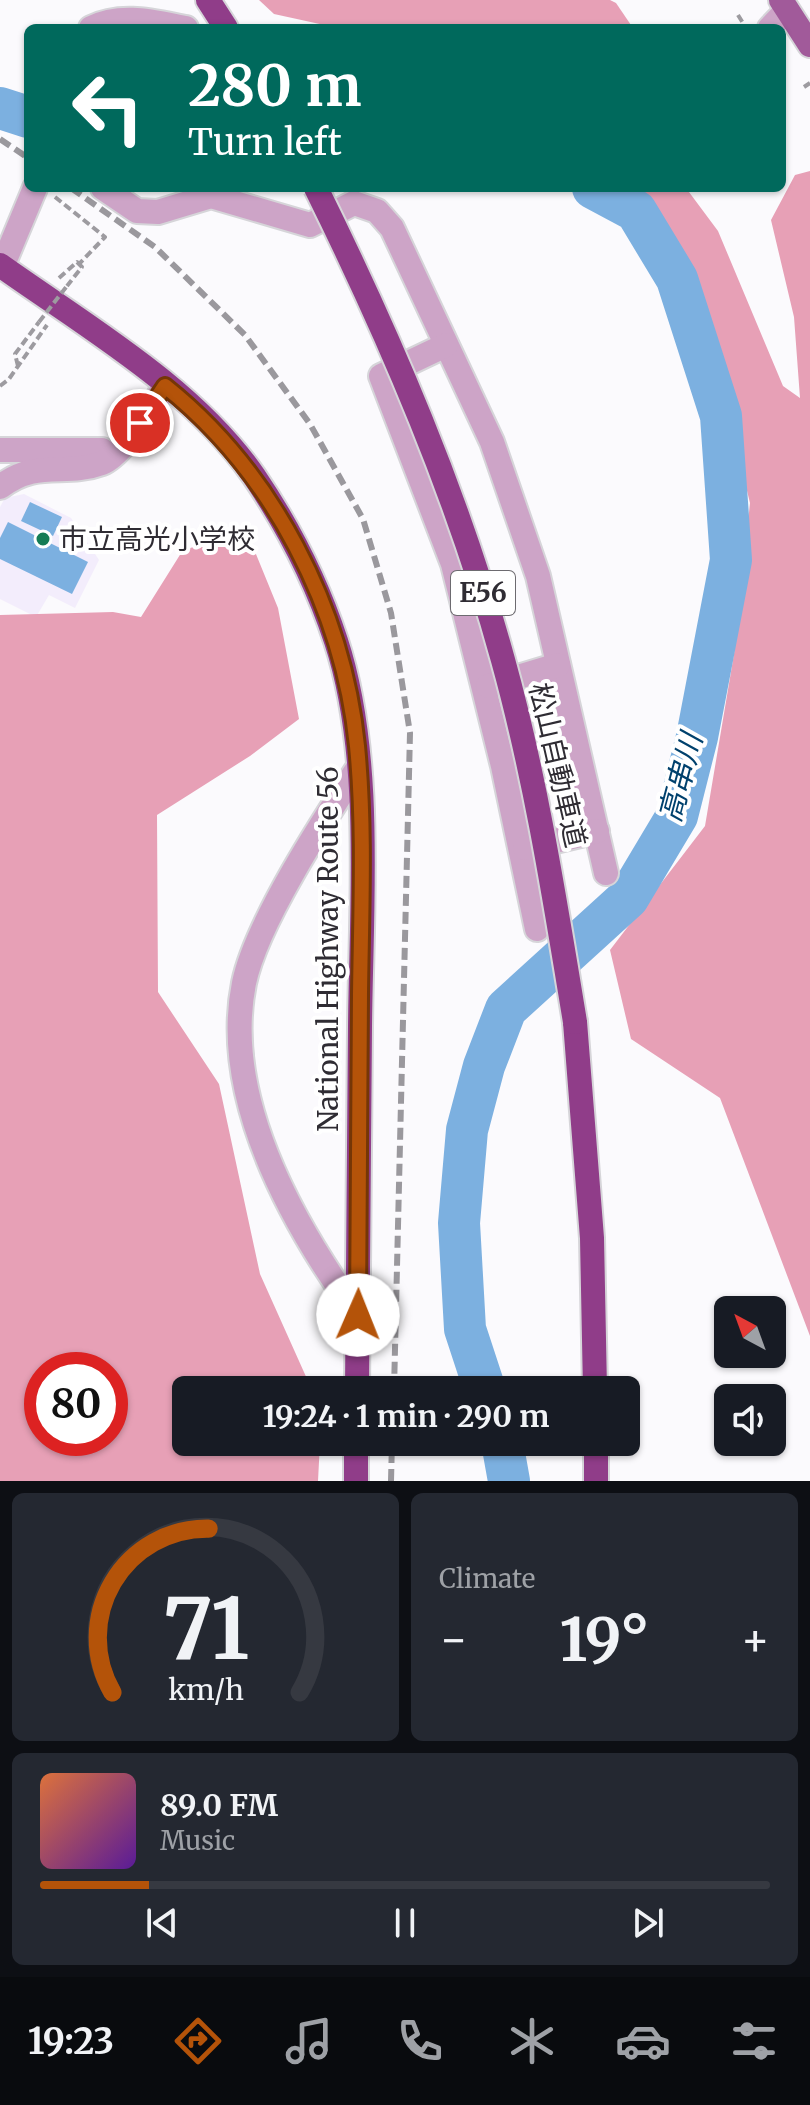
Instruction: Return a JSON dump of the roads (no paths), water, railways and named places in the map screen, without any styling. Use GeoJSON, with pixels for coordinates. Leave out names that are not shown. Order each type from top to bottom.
{"type":"FeatureCollection","features":[{"type":"Feature","properties":{"kind":"highway"},"geometry":{"type":"LineString","coordinates":[[208,0],[223,24]]}},
{"type":"Feature","properties":{"kind":"highway","name":"松山自動車道"},"geometry":{"type":"LineString","coordinates":[[318,192],[396,359],[477,572],[530,769],[575,1022],[592,1238],[595,1376]]}},
{"type":"Feature","properties":{"kind":"highway","name":"National Highway Route 56"},"geometry":{"type":"LineString","coordinates":[[1,266],[165,386],[220,437],[253,474],[310,572],[337,643],[357,744],[362,839],[357,1376]]}},
{"type":"Feature","properties":{"kind":"highway"},"geometry":{"type":"LineString","coordinates":[[356,1456],[356,1481]]}},
{"type":"Feature","properties":{"kind":"highway"},"geometry":{"type":"LineString","coordinates":[[596,1456],[596,1481]]}},
{"type":"Feature","properties":{"kind":"main road"},"geometry":{"type":"LineString","coordinates":[[784,5],[810,45]]}},
{"type":"Feature","properties":{"kind":"street"},"geometry":{"type":"LineString","coordinates":[[772,24],[784,5]]}},
{"type":"Feature","properties":{"kind":"street"},"geometry":{"type":"LineString","coordinates":[[100,24],[135,19],[163,24]]}},
{"type":"Feature","properties":{"kind":"street"},"geometry":{"type":"LineString","coordinates":[[1,266],[33,192]]}},
{"type":"Feature","properties":{"kind":"street"},"geometry":{"type":"LineString","coordinates":[[109,192],[137,211],[158,212],[211,196],[310,225],[354,203],[377,211],[392,228],[492,442],[538,576],[606,873]]}},
{"type":"Feature","properties":{"kind":"street"},"geometry":{"type":"LineString","coordinates":[[446,345],[381,376],[453,564],[537,929]]}},
{"type":"Feature","properties":{"kind":"street"},"geometry":{"type":"LineString","coordinates":[[0,487],[19,473],[103,463],[165,386]]}},
{"type":"Feature","properties":{"kind":"street"},"geometry":{"type":"LineString","coordinates":[[0,450],[117,449]]}},
{"type":"Feature","properties":{"kind":"street"},"geometry":{"type":"LineString","coordinates":[[482,687],[558,665]]}},
{"type":"Feature","properties":{"kind":"street"},"geometry":{"type":"LineString","coordinates":[[358,768],[259,940],[244,981],[238,1022],[242,1073],[272,1171],[321,1264],[358,1315]]}},
{"type":"Feature","properties":{"kind":"street"},"geometry":{"type":"LineString","coordinates":[[521,849],[597,831]]}},
{"type":"Feature","properties":{"kind":"water"},"geometry":{"type":"Polygon","coordinates":[[[30,502],[62,517],[53,536],[21,521],[30,502]]]}},
{"type":"Feature","properties":{"kind":"water"},"geometry":{"type":"Polygon","coordinates":[[[8,522],[88,562],[72,594],[0,559],[0,538],[8,522]]]}},
{"type":"Feature","properties":{"kind":"waterway","name":"高串川"},"geometry":{"type":"LineString","coordinates":[[0,108],[24,116]]}},
{"type":"Feature","properties":{"kind":"waterway","name":"高串川"},"geometry":{"type":"LineString","coordinates":[[480,1376],[465,1329],[459,1223],[467,1130],[484,1066],[506,1009],[628,898],[677,816],[697,737],[731,560],[721,416],[677,279],[636,211],[600,192]]}},
{"type":"Feature","properties":{"kind":"waterway","name":"高串川"},"geometry":{"type":"LineString","coordinates":[[505,1456],[509,1481]]}},
{"type":"Feature","properties":{"kind":"railway"},"geometry":{"type":"LineString","coordinates":[[0,139],[24,155]]}},
{"type":"Feature","properties":{"kind":"railway"},"geometry":{"type":"LineString","coordinates":[[77,192],[155,247],[245,335],[310,424],[363,519],[391,613],[410,733],[394,1376]]}},
{"type":"Feature","properties":{"kind":"railway"},"geometry":{"type":"LineString","coordinates":[[391,1481],[392,1456]]}},
{"type":"Feature","properties":{"kind":"place","name":"市立高光小学校"},"geometry":{"type":"Point","coordinates":[43,539]}}]}
